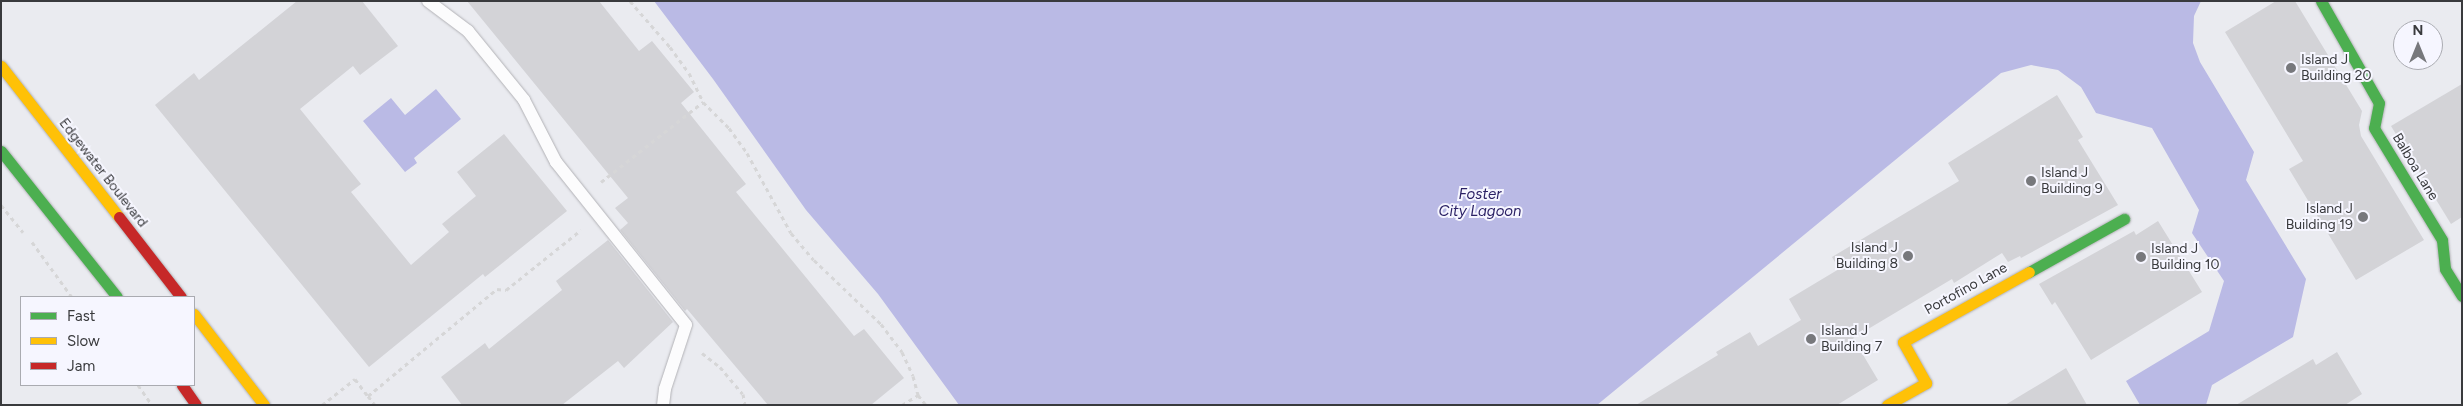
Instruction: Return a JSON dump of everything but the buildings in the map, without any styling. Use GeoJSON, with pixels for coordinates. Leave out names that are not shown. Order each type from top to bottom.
{"type":"FeatureCollection","features":[{"type":"Feature","properties":{"kind":"street","name":"Balboa Lane"},"geometry":{"type":"LineString","coordinates":[[2321,1],[2379,103],[2374,128],[2442,240],[2445,269],[2462,296]]}},
{"type":"Feature","properties":{"kind":"street","name":"Edgewater Boulevard"},"geometry":{"type":"LineString","coordinates":[[1,66],[180,296]]}},
{"type":"Feature","properties":{"kind":"street"},"geometry":{"type":"LineString","coordinates":[[1,151],[117,296]]}},
{"type":"Feature","properties":{"kind":"street","name":"Portofino Lane"},"geometry":{"type":"LineString","coordinates":[[1887,405],[1926,383],[1903,342],[2124,219]]}},
{"type":"Feature","properties":{"kind":"street"},"geometry":{"type":"LineString","coordinates":[[195,315],[264,405]]}},
{"type":"Feature","properties":{"kind":"street"},"geometry":{"type":"LineString","coordinates":[[183,386],[196,405]]}},
{"type":"Feature","properties":{"kind":"lane"},"geometry":{"type":"LineString","coordinates":[[428,1],[468,31],[524,100],[556,162],[686,325],[665,389],[663,405]]}},
{"type":"Feature","properties":{"kind":"path"},"geometry":{"type":"LineString","coordinates":[[630,1],[670,47],[689,73],[703,102],[728,128],[747,153],[791,233],[814,260],[881,324],[902,352],[914,376],[918,395],[926,405]]}},
{"type":"Feature","properties":{"kind":"path"},"geometry":{"type":"LineString","coordinates":[[577,189],[594,188],[703,102]]}},
{"type":"Feature","properties":{"kind":"path"},"geometry":{"type":"LineString","coordinates":[[1,205],[24,233]]}},
{"type":"Feature","properties":{"kind":"path"},"geometry":{"type":"LineString","coordinates":[[368,396],[496,289],[506,290],[600,216]]}},
{"type":"Feature","properties":{"kind":"path"},"geometry":{"type":"LineString","coordinates":[[30,240],[71,296]]}},
{"type":"Feature","properties":{"kind":"path"},"geometry":{"type":"LineString","coordinates":[[681,341],[720,367],[742,394],[745,405]]}},
{"type":"Feature","properties":{"kind":"path"},"geometry":{"type":"LineString","coordinates":[[322,405],[355,379],[375,405]]}},
{"type":"Feature","properties":{"kind":"path"},"geometry":{"type":"LineString","coordinates":[[139,386],[152,405]]}},
{"type":"Feature","properties":{"kind":"path"},"geometry":{"type":"LineString","coordinates":[[902,405],[918,395]]}},
{"type":"Feature","properties":{"kind":"water","name":"Foster City Lagoon"},"geometry":{"type":"Polygon","coordinates":[[[654,1],[2201,1],[2194,16],[2193,43],[2200,62],[2254,152],[2246,180],[2306,279],[2293,337],[2212,385],[2206,405],[2140,405],[2126,381],[2209,331],[2224,281],[2192,233],[2199,210],[2152,128],[2096,113],[2081,87],[2058,70],[2031,65],[2001,73],[1597,405],[959,405],[878,294],[806,210],[713,79],[654,1]]]}},
{"type":"Feature","properties":{"kind":"water"},"geometry":{"type":"Polygon","coordinates":[[[436,89],[461,119],[414,158],[417,163],[405,172],[363,121],[391,98],[405,115],[436,89]]]}},
{"type":"Feature","properties":{"kind":"traffic: fast"},"geometry":{"type":"LineString","coordinates":[[2321,1],[2379,103],[2374,128],[2442,240],[2445,269],[2462,296]]}},
{"type":"Feature","properties":{"kind":"traffic: fast"},"geometry":{"type":"LineString","coordinates":[[1,151],[116,296]]}},
{"type":"Feature","properties":{"kind":"traffic: fast"},"geometry":{"type":"LineString","coordinates":[[2029,272],[2124,219]]}},
{"type":"Feature","properties":{"kind":"traffic: slow"},"geometry":{"type":"LineString","coordinates":[[1,66],[119,217]]}},
{"type":"Feature","properties":{"kind":"traffic: slow"},"geometry":{"type":"LineString","coordinates":[[1887,405],[1926,383],[1903,342],[2029,272]]}},
{"type":"Feature","properties":{"kind":"traffic: slow"},"geometry":{"type":"LineString","coordinates":[[195,315],[264,405]]}},
{"type":"Feature","properties":{"kind":"traffic: jam"},"geometry":{"type":"LineString","coordinates":[[119,217],[180,296]]}},
{"type":"Feature","properties":{"kind":"traffic: jam"},"geometry":{"type":"LineString","coordinates":[[183,386],[196,405]]}},
{"type":"Feature","properties":{"kind":"place","name":"Island J Building 20"},"geometry":{"type":"Point","coordinates":[2291,68]}},
{"type":"Feature","properties":{"kind":"place","name":"Island J Building 9"},"geometry":{"type":"Point","coordinates":[2031,181]}},
{"type":"Feature","properties":{"kind":"place","name":"Island J Building 19"},"geometry":{"type":"Point","coordinates":[2363,217]}},
{"type":"Feature","properties":{"kind":"place","name":"Island J Building 8"},"geometry":{"type":"Point","coordinates":[1908,256]}},
{"type":"Feature","properties":{"kind":"place","name":"Island J Building 10"},"geometry":{"type":"Point","coordinates":[2141,257]}},
{"type":"Feature","properties":{"kind":"place","name":"Island J Building 7"},"geometry":{"type":"Point","coordinates":[1811,339]}}]}
